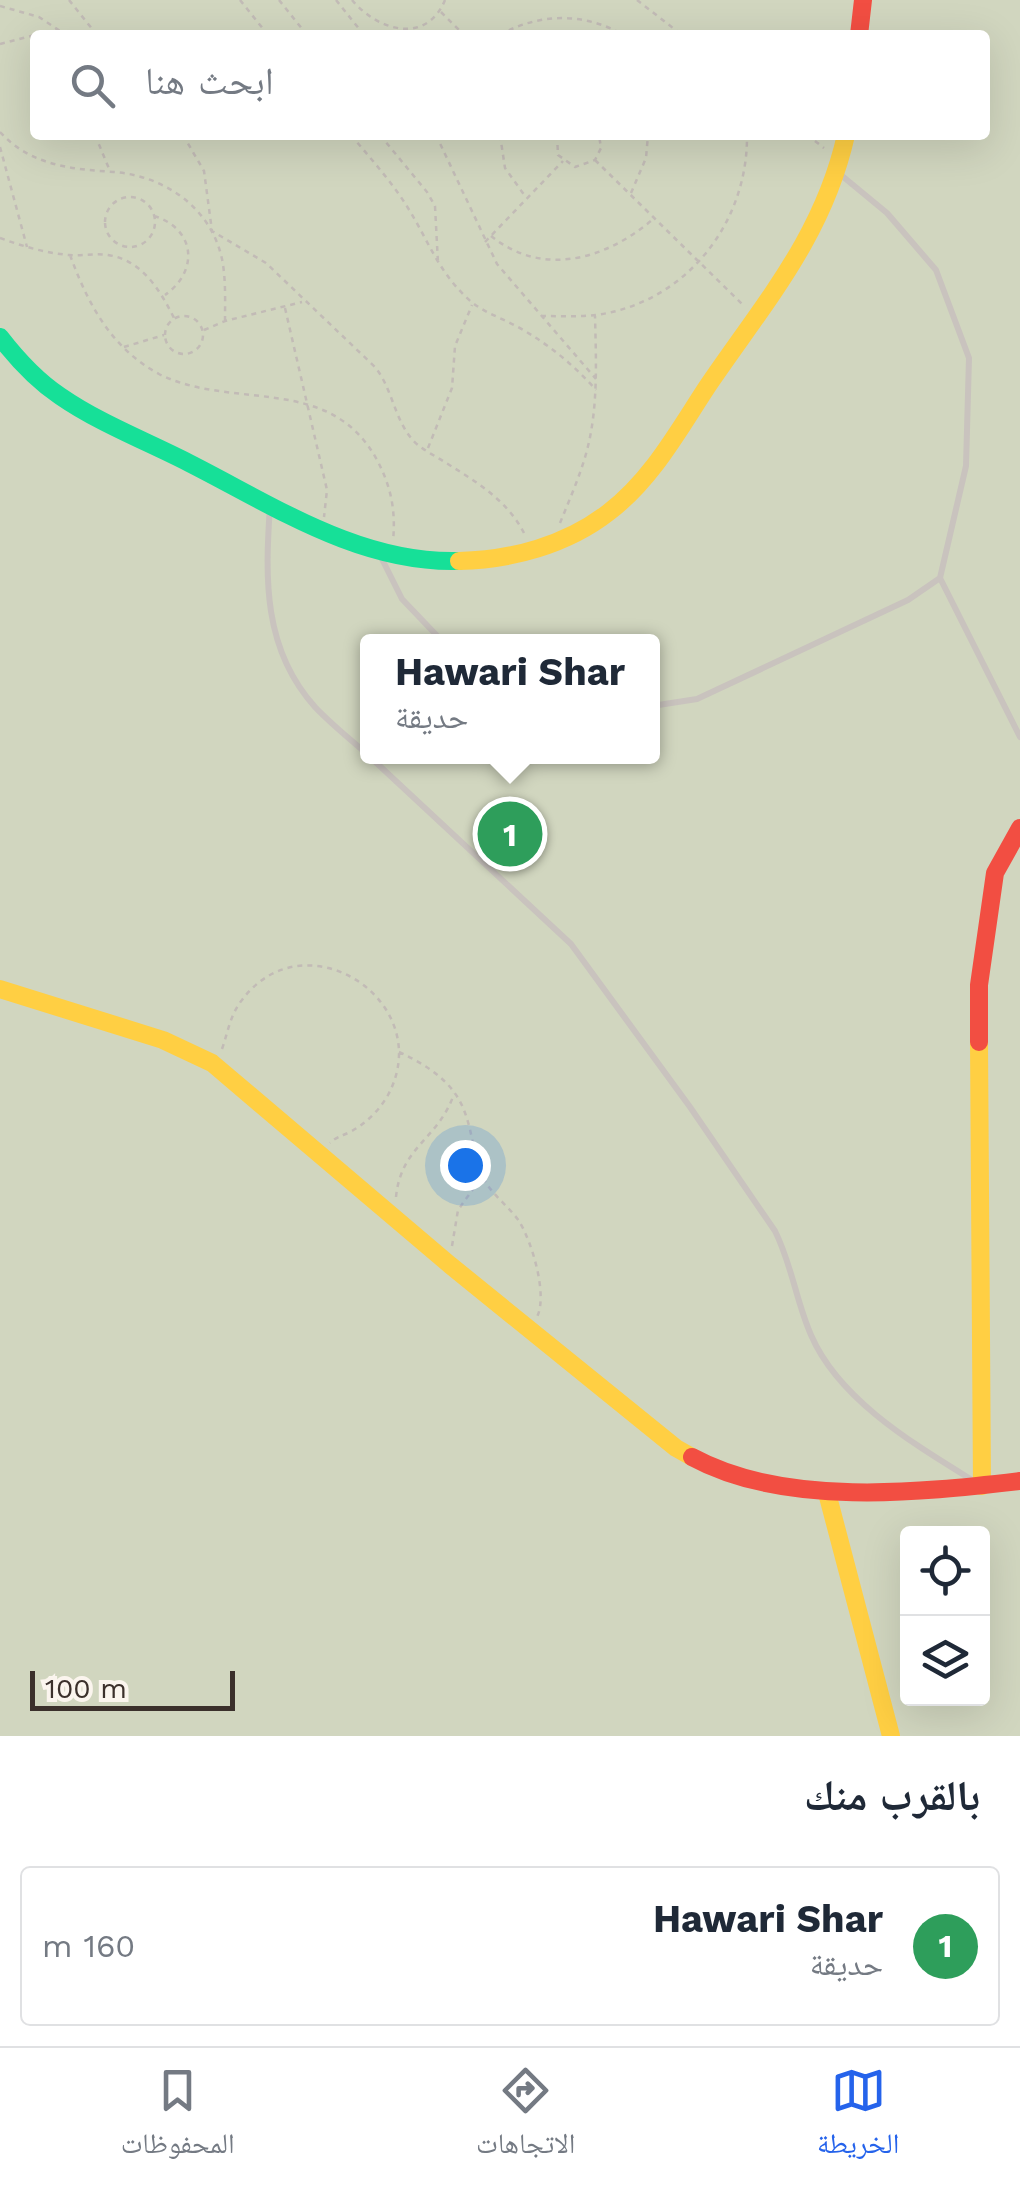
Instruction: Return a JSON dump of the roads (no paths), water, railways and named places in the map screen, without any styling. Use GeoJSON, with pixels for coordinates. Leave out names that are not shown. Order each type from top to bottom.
{"type":"FeatureCollection","features":[{"type":"Feature","properties":{"kind":"street"},"geometry":{"type":"LineString","coordinates":[[860,30],[863,0]]}},
{"type":"Feature","properties":{"kind":"street"},"geometry":{"type":"LineString","coordinates":[[0,337],[30,373],[58,395],[322,532],[385,555],[444,564],[531,551],[594,522],[640,483],[811,239],[840,168],[845,140]]}},
{"type":"Feature","properties":{"kind":"street"},"geometry":{"type":"LineString","coordinates":[[982,1486],[979,985],[994,874],[1020,828]]}},
{"type":"Feature","properties":{"kind":"street"},"geometry":{"type":"LineString","coordinates":[[0,989],[163,1040],[212,1063],[450,1264],[676,1448],[704,1465],[762,1485],[827,1493],[1020,1481]]}},
{"type":"Feature","properties":{"kind":"street"},"geometry":{"type":"LineString","coordinates":[[827,1493],[892,1736]]}},
{"type":"Feature","properties":{"kind":"lane"},"geometry":{"type":"LineString","coordinates":[[840,168],[936,270],[969,358],[966,466],[940,578],[1020,737]]}},
{"type":"Feature","properties":{"kind":"lane"},"geometry":{"type":"LineString","coordinates":[[270,506],[266,583],[274,636],[307,696],[360,748]]}},
{"type":"Feature","properties":{"kind":"lane"},"geometry":{"type":"LineString","coordinates":[[385,555],[402,599],[434,634]]}},
{"type":"Feature","properties":{"kind":"lane"},"geometry":{"type":"LineString","coordinates":[[660,705],[697,699],[908,600],[940,578]]}},
{"type":"Feature","properties":{"kind":"lane"},"geometry":{"type":"LineString","coordinates":[[377,764],[555,926],[598,979],[775,1231],[786,1252],[810,1334],[821,1354],[888,1426],[982,1486]]}},
{"type":"Feature","properties":{"kind":"place","name":"Hawari Shar"},"geometry":{"type":"Point","coordinates":[510,834]}}]}
